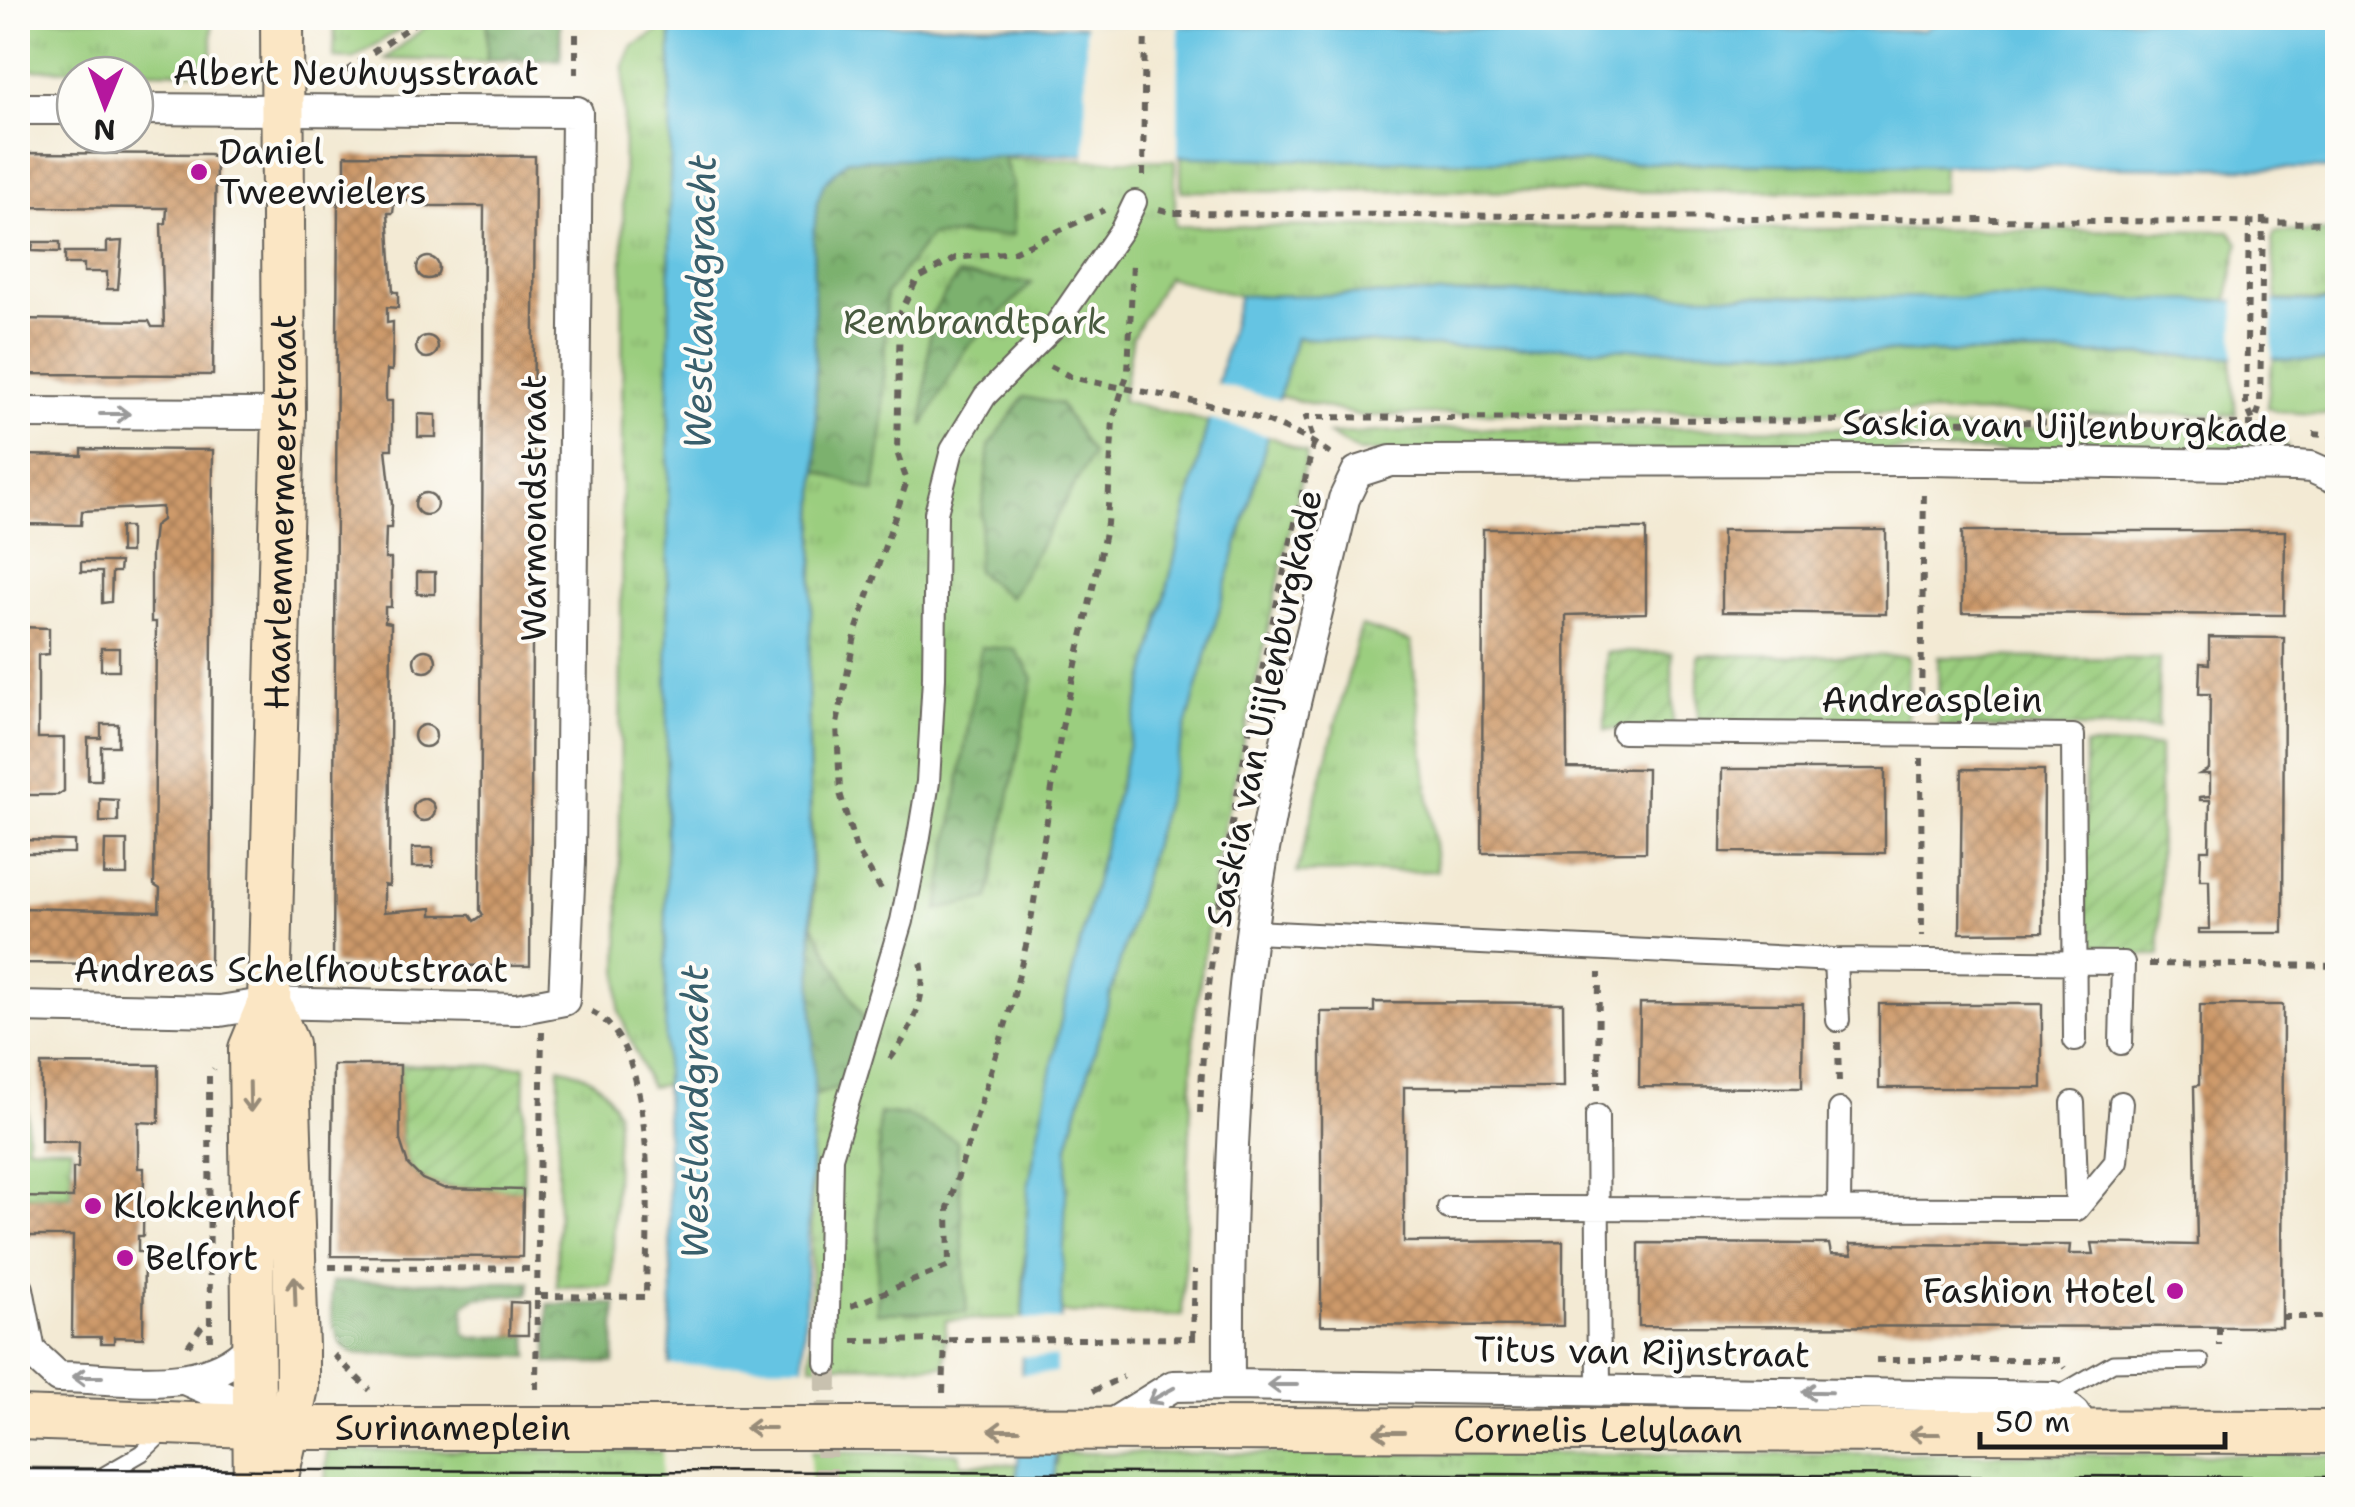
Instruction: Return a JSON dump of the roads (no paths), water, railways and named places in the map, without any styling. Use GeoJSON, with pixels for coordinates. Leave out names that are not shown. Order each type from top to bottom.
{"type":"FeatureCollection","features":[{"type":"Feature","properties":{"kind":"main road","name":"Haarlemmermeerstraat"},"geometry":{"type":"LineString","coordinates":[[269,1003],[284,414],[282,18]]}},
{"type":"Feature","properties":{"kind":"main road","name":"Surinameplein"},"geometry":{"type":"LineString","coordinates":[[264,1420],[297,1388],[286,1044],[269,1003]]}},
{"type":"Feature","properties":{"kind":"main road","name":"Surinameplein"},"geometry":{"type":"LineString","coordinates":[[265,1484],[264,1420],[252,1346],[250,1049],[269,1003]]}},
{"type":"Feature","properties":{"kind":"main road","name":"Surinameplein"},"geometry":{"type":"LineString","coordinates":[[18,1418],[858,1428]]}},
{"type":"Feature","properties":{"kind":"main road","name":"Cornelis Lelylaan"},"geometry":{"type":"LineString","coordinates":[[858,1428],[2320,1434]]}},
{"type":"Feature","properties":{"kind":"street"},"geometry":{"type":"LineString","coordinates":[[18,109],[55,109]]}},
{"type":"Feature","properties":{"kind":"street","name":"Albert Neuhuysstraat"},"geometry":{"type":"LineString","coordinates":[[155,109],[576,112]]}},
{"type":"Feature","properties":{"kind":"street","name":"Warmondstraat"},"geometry":{"type":"LineString","coordinates":[[553,1003],[570,862],[576,112]]}},
{"type":"Feature","properties":{"kind":"street"},"geometry":{"type":"LineString","coordinates":[[826,1363],[831,1157],[902,921],[928,782],[936,513],[964,425],[985,396],[1055,326],[1109,248],[1135,202]]}},
{"type":"Feature","properties":{"kind":"street"},"geometry":{"type":"LineString","coordinates":[[18,413],[284,414]]}},
{"type":"Feature","properties":{"kind":"street","name":"Saskia van Uijlenburgkade"},"geometry":{"type":"LineString","coordinates":[[1229,1384],[1228,1229],[1237,1045],[1252,932],[1264,852],[1335,536],[1344,499],[1357,472],[1391,462],[1925,460],[2311,466],[2338,478]]}},
{"type":"Feature","properties":{"kind":"street","name":"Andreasplein"},"geometry":{"type":"LineString","coordinates":[[1623,732],[2073,736],[2076,1040]]}},
{"type":"Feature","properties":{"kind":"street"},"geometry":{"type":"LineString","coordinates":[[1252,932],[1598,945],[1835,960],[2123,964],[2121,1044]]}},
{"type":"Feature","properties":{"kind":"street"},"geometry":{"type":"LineString","coordinates":[[1835,960],[1838,1020]]}},
{"type":"Feature","properties":{"kind":"street","name":"Andreas Schelfhoutstraat"},"geometry":{"type":"LineString","coordinates":[[18,1007],[220,1011],[269,1003],[553,1003]]}},
{"type":"Feature","properties":{"kind":"street"},"geometry":{"type":"LineString","coordinates":[[2077,1209],[2116,1162],[2120,1102]]}},
{"type":"Feature","properties":{"kind":"street"},"geometry":{"type":"LineString","coordinates":[[2072,1103],[2077,1209]]}},
{"type":"Feature","properties":{"kind":"street"},"geometry":{"type":"LineString","coordinates":[[1839,1208],[1840,1110]]}},
{"type":"Feature","properties":{"kind":"street"},"geometry":{"type":"LineString","coordinates":[[1597,1116],[1599,1388]]}},
{"type":"Feature","properties":{"kind":"street"},"geometry":{"type":"LineString","coordinates":[[1449,1208],[2077,1209]]}},
{"type":"Feature","properties":{"kind":"street","name":"Surinameplein"},"geometry":{"type":"LineString","coordinates":[[18,1289],[30,1351],[46,1370],[58,1377],[184,1380],[216,1374],[252,1346]]}},
{"type":"Feature","properties":{"kind":"street","name":"Surinameplein"},"geometry":{"type":"LineString","coordinates":[[184,1380],[264,1420]]}},
{"type":"Feature","properties":{"kind":"street"},"geometry":{"type":"LineString","coordinates":[[1102,1430],[1173,1386],[1229,1384]]}},
{"type":"Feature","properties":{"kind":"street","name":"Titus van Rijnstraat"},"geometry":{"type":"LineString","coordinates":[[1229,1384],[2054,1397]]}},
{"type":"Feature","properties":{"kind":"street"},"geometry":{"type":"LineString","coordinates":[[2054,1397],[2075,1414],[2087,1434]]}},
{"type":"Feature","properties":{"kind":"lane"},"geometry":{"type":"LineString","coordinates":[[2054,1397],[2113,1363],[2201,1361]]}},
{"type":"Feature","properties":{"kind":"lane","name":"Surinameplein"},"geometry":{"type":"LineString","coordinates":[[100,1476],[142,1453],[175,1422]]}},
{"type":"Feature","properties":{"kind":"lane","name":"Surinameplein"},"geometry":{"type":"LineString","coordinates":[[18,1476],[265,1484]]}},
{"type":"Feature","properties":{"kind":"water","name":"Westlandgracht"},"geometry":{"type":"Polygon","coordinates":[[[1945,18],[2337,18],[2337,169],[1313,160],[1082,154],[847,160],[824,183],[817,202],[813,244],[817,471],[808,682],[814,1096],[803,1357],[806,1489],[666,1490],[672,1294],[665,1085],[671,23],[1923,30],[1945,18]]]}},
{"type":"Feature","properties":{"kind":"water"},"geometry":{"type":"Polygon","coordinates":[[[1526,293],[2337,302],[2337,362],[2220,356],[1416,346],[1296,337],[1068,1145],[1054,1489],[1017,1490],[1028,1188],[1060,1025],[1239,296],[1526,293]]]}},
{"type":"Feature","properties":{"kind":"tunnel"},"geometry":{"type":"LineString","coordinates":[[826,1490],[827,1363]]}},
{"type":"Feature","properties":{"kind":"tram line"},"geometry":{"type":"LineString","coordinates":[[18,1469],[2338,1477]]}},
{"type":"Feature","properties":{"kind":"tram line"},"geometry":{"type":"LineString","coordinates":[[18,1485],[777,1490]]}},
{"type":"Feature","properties":{"kind":"place","name":"Daniel Tweewielers"},"geometry":{"type":"Point","coordinates":[199,172]}},
{"type":"Feature","properties":{"kind":"place","name":"Klokkenhof"},"geometry":{"type":"Point","coordinates":[93,1206]}},
{"type":"Feature","properties":{"kind":"place","name":"Belfort"},"geometry":{"type":"Point","coordinates":[125,1258]}},
{"type":"Feature","properties":{"kind":"place","name":"Fashion Hotel"},"geometry":{"type":"Point","coordinates":[2175,1291]}},
{"type":"Feature","properties":{"kind":"park label","name":"Rembrandtpark"},"geometry":{"type":"Point","coordinates":[975,322]}}]}
